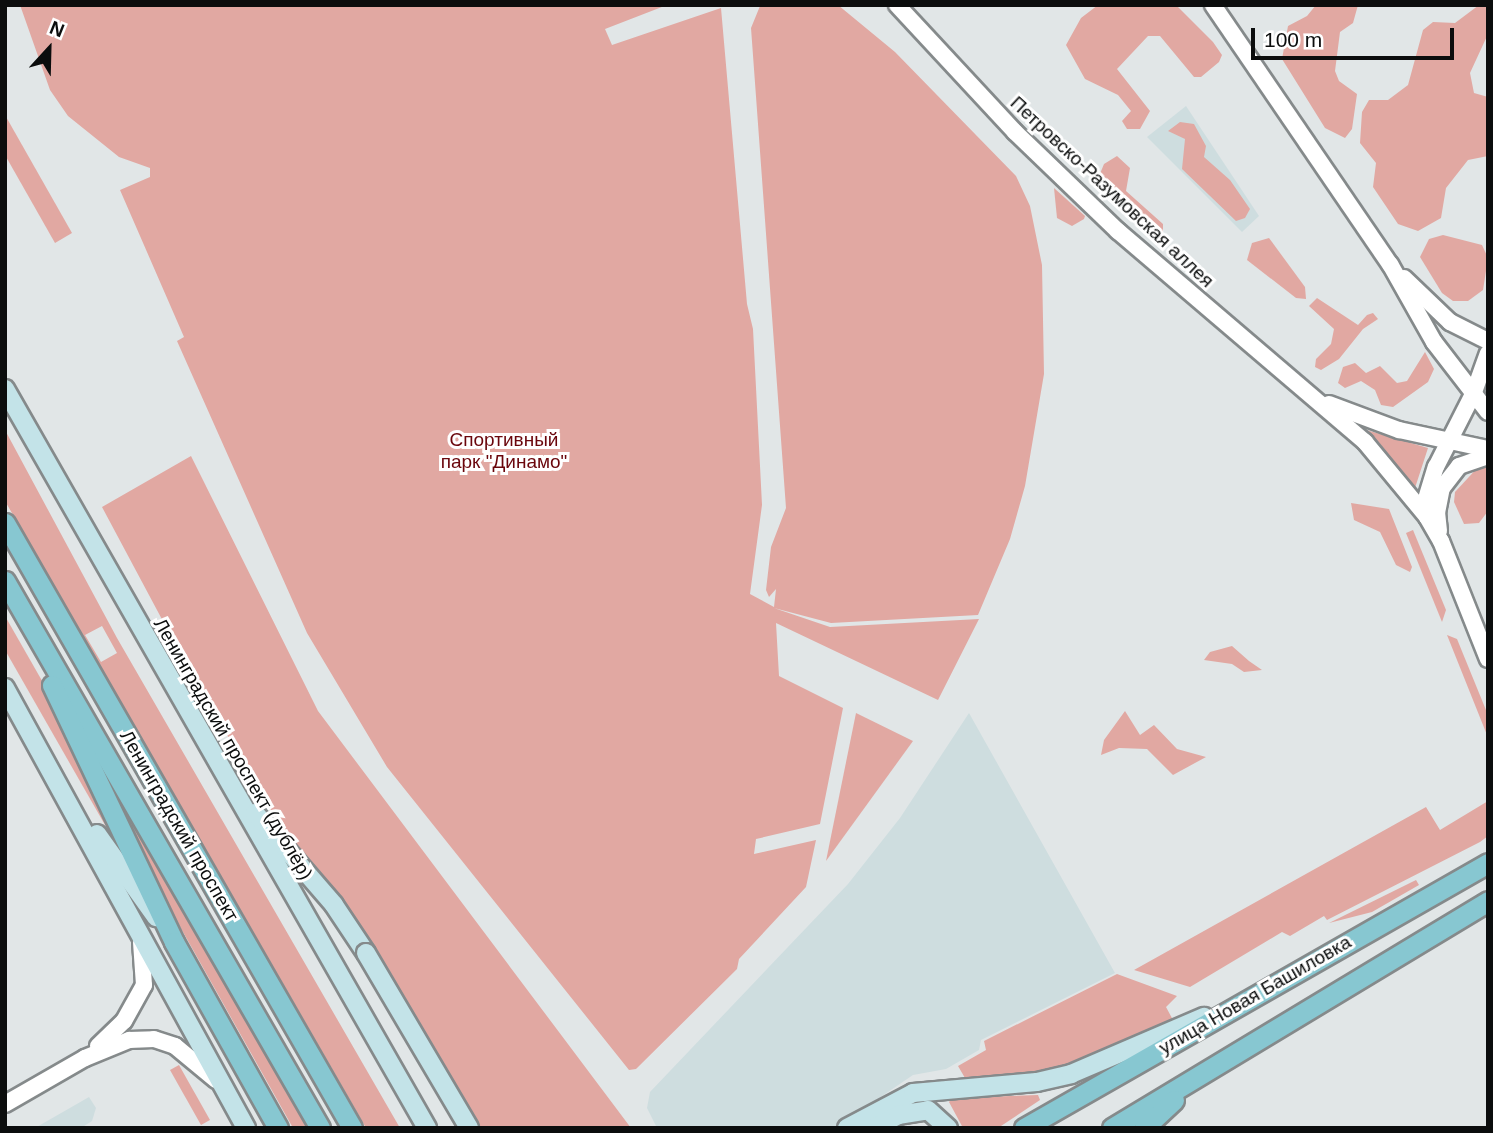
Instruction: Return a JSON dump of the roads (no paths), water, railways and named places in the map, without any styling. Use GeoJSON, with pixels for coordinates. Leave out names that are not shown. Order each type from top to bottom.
{"type":"FeatureCollection","features":[{"type":"Feature","properties":{"kind":"main road","name":"Ленинградский проспект (дублёр)"},"geometry":{"type":"LineString","coordinates":[[5,389],[222,774],[427,1128]]}},
{"type":"Feature","properties":{"kind":"main road","name":"Ленинградский проспект"},"geometry":{"type":"LineString","coordinates":[[5,523],[352,1128]]}},
{"type":"Feature","properties":{"kind":"main road"},"geometry":{"type":"LineString","coordinates":[[9,587],[34,650],[174,942],[278,1128]]}},
{"type":"Feature","properties":{"kind":"main road","name":"Ленинградский проспект"},"geometry":{"type":"LineString","coordinates":[[9,587],[320,1128]]}},
{"type":"Feature","properties":{"kind":"main road"},"geometry":{"type":"LineString","coordinates":[[5,688],[246,1128]]}},
{"type":"Feature","properties":{"kind":"main road"},"geometry":{"type":"LineString","coordinates":[[47,762],[174,942]]}},
{"type":"Feature","properties":{"kind":"main road"},"geometry":{"type":"LineString","coordinates":[[222,774],[334,905],[366,953],[469,1128]]}},
{"type":"Feature","properties":{"kind":"main road","name":"улица Новая Башиловка"},"geometry":{"type":"LineString","coordinates":[[1024,1128],[1245,999],[1488,863]]}},
{"type":"Feature","properties":{"kind":"main road","name":"улица Новая Башиловка"},"geometry":{"type":"LineString","coordinates":[[1112,1128],[1488,901]]}},
{"type":"Feature","properties":{"kind":"main road"},"geometry":{"type":"LineString","coordinates":[[847,1128],[913,1093],[1037,1082],[1071,1074],[1245,999]]}},
{"type":"Feature","properties":{"kind":"main road"},"geometry":{"type":"LineString","coordinates":[[1144,1128],[1233,1054]]}},
{"type":"Feature","properties":{"kind":"main road"},"geometry":{"type":"LineString","coordinates":[[874,1128],[920,1110],[939,1115],[947,1128]]}},
{"type":"Feature","properties":{"kind":"street","name":"Петровско-Разумовская аллея"},"geometry":{"type":"LineString","coordinates":[[897,5],[1015,132],[1118,232],[1365,442],[1427,517],[1441,541],[1488,659]]}},
{"type":"Feature","properties":{"kind":"street"},"geometry":{"type":"LineString","coordinates":[[1213,5],[1390,264],[1434,342],[1488,412]]}},
{"type":"Feature","properties":{"kind":"street"},"geometry":{"type":"LineString","coordinates":[[1390,264],[1450,321],[1488,341]]}},
{"type":"Feature","properties":{"kind":"street"},"geometry":{"type":"LineString","coordinates":[[1427,517],[1429,488],[1474,392],[1488,353]]}},
{"type":"Feature","properties":{"kind":"street","name":"Петровско-Разумовская аллея"},"geometry":{"type":"LineString","coordinates":[[1311,396],[1385,426],[1488,449]]}},
{"type":"Feature","properties":{"kind":"street","name":"Петровско-Разумовская аллея"},"geometry":{"type":"LineString","coordinates":[[1441,541],[1437,513],[1442,488],[1459,466],[1488,456]]}},
{"type":"Feature","properties":{"kind":"street"},"geometry":{"type":"LineString","coordinates":[[85,1058],[124,1021],[145,985],[143,952],[132,917]]}},
{"type":"Feature","properties":{"kind":"street"},"geometry":{"type":"LineString","coordinates":[[5,1104],[85,1058],[129,1040],[154,1039],[194,1058],[226,1092]]}},
{"type":"Feature","properties":{"kind":"park label","name":"Спортивный парк \"Динамо\""},"geometry":{"type":"Point","coordinates":[504,451]}}]}
